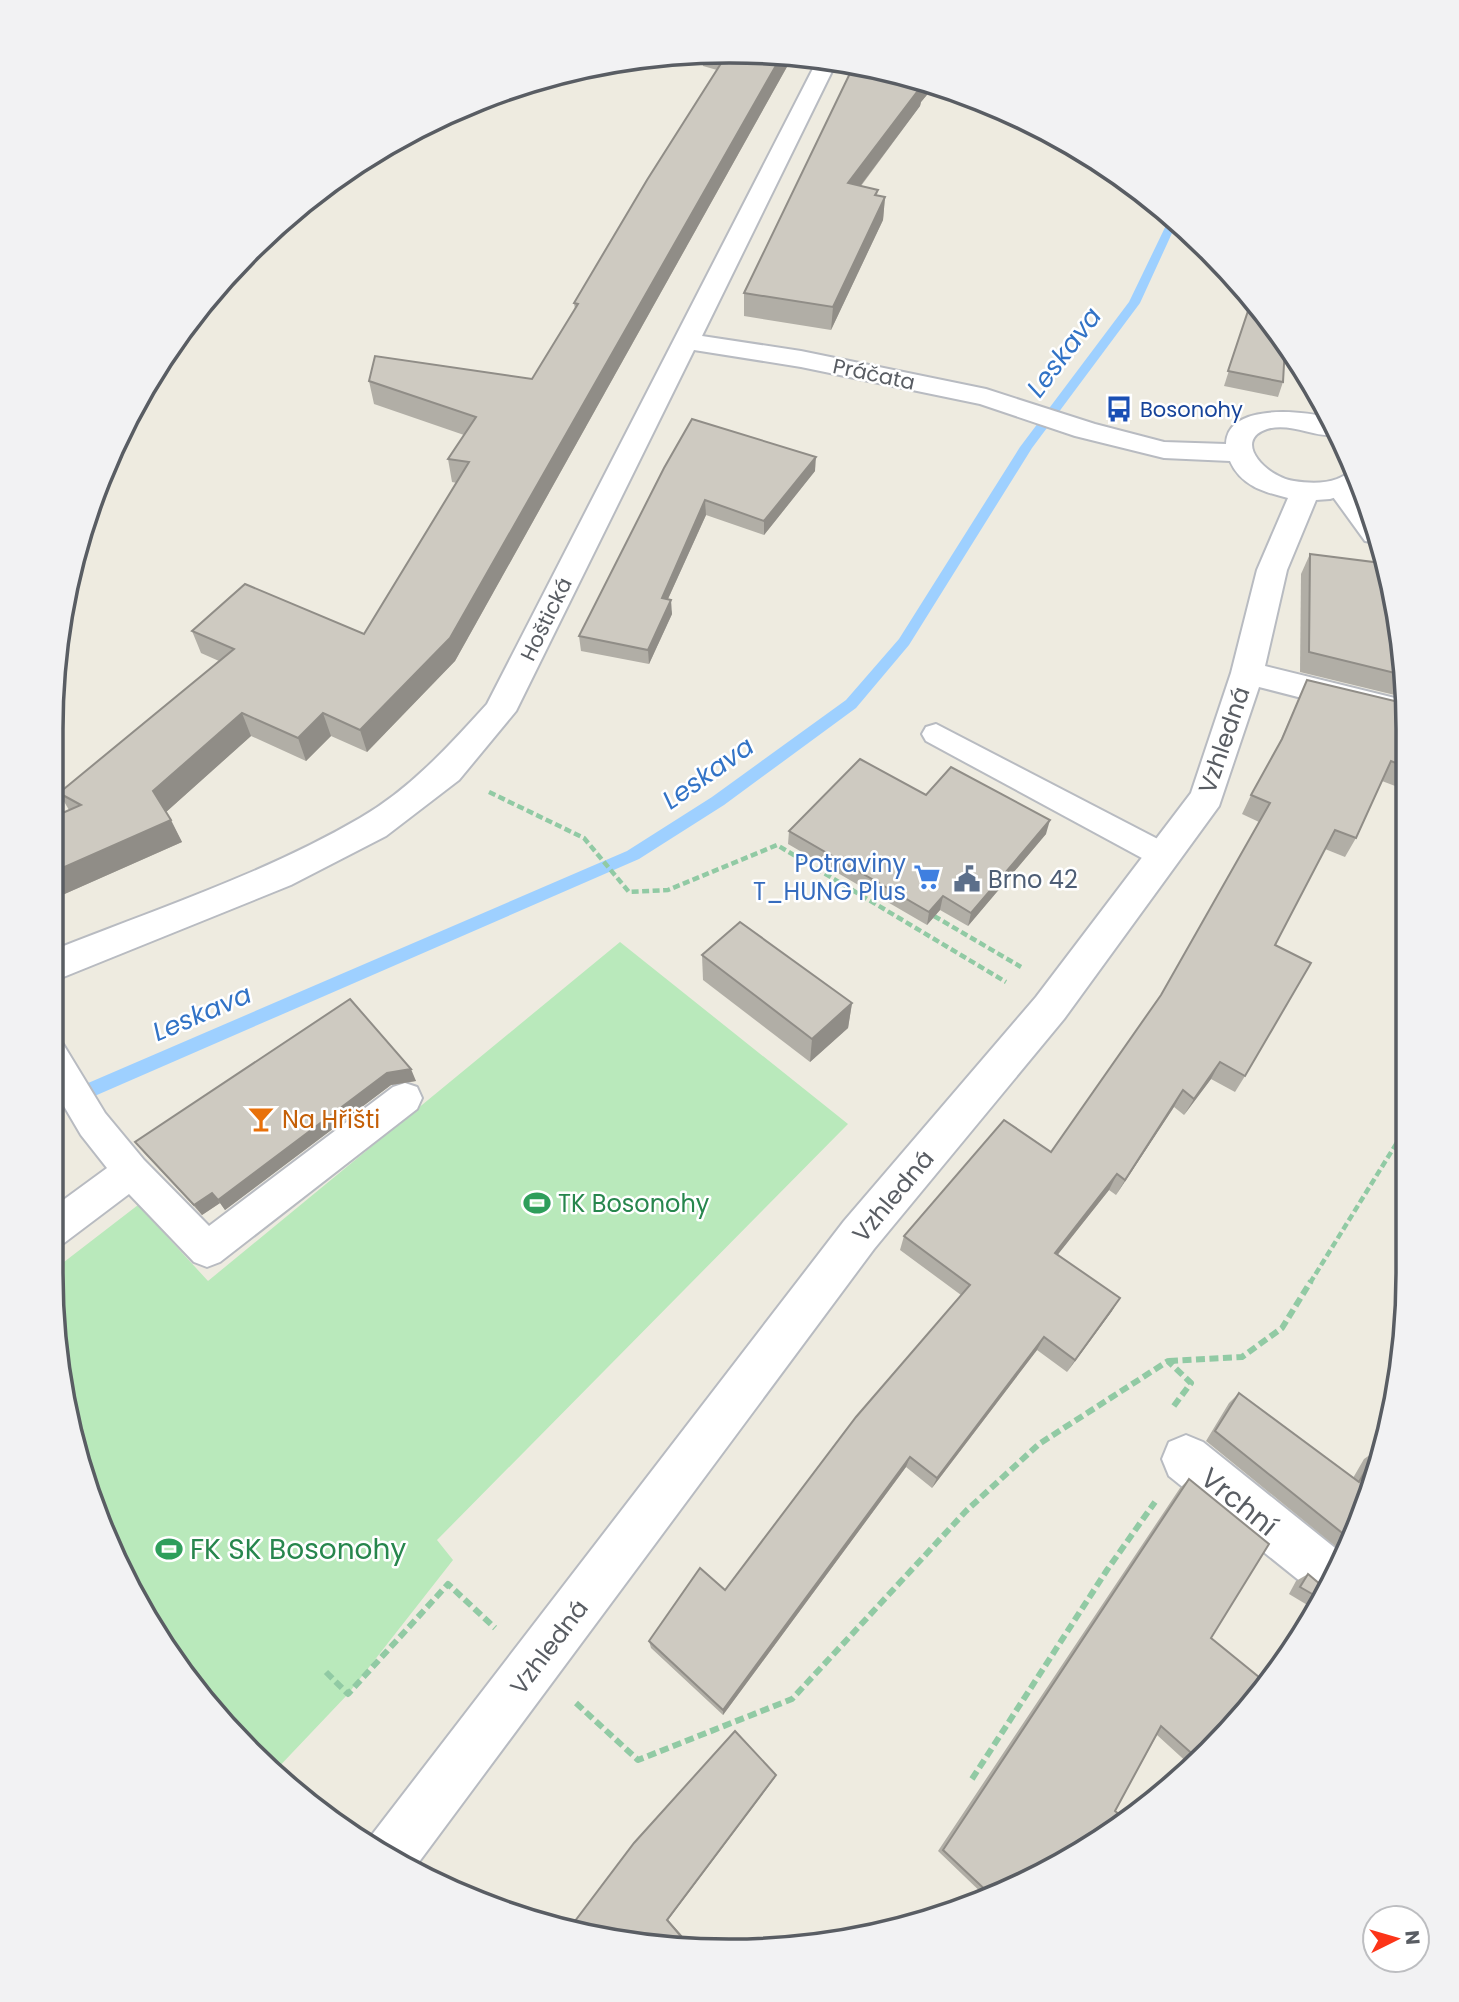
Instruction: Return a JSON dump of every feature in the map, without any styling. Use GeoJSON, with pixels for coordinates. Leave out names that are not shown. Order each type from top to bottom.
{"type":"FeatureCollection","features":[{"type":"Feature","properties":{"kind":"street","name":"Hoštická"},"geometry":{"type":"LineString","coordinates":[[63,962],[278,875],[374,827],[447,771],[500,711],[822,70]]}},
{"type":"Feature","properties":{"kind":"street","name":"Práčata"},"geometry":{"type":"LineString","coordinates":[[684,341],[802,359],[986,397],[1060,422],[1164,450],[1209,454],[1240,453]]}},
{"type":"Feature","properties":{"kind":"street"},"geometry":{"type":"LineString","coordinates":[[1322,424],[1307,420],[1271,420],[1245,432],[1240,442],[1243,461],[1262,478],[1289,489],[1305,492],[1349,484]]}},
{"type":"Feature","properties":{"kind":"street","name":"Vzhledná"},"geometry":{"type":"LineString","coordinates":[[395,1849],[859,1235],[1056,1000],[1207,797],[1247,673],[1272,570],[1305,492]]}},
{"type":"Feature","properties":{"kind":"street"},"geometry":{"type":"LineString","coordinates":[[1247,673],[1396,710]]}},
{"type":"Feature","properties":{"kind":"street","name":"Vrchní"},"geometry":{"type":"LineString","coordinates":[[1186,1459],[1325,1571]]}},
{"type":"Feature","properties":{"kind":"lane"},"geometry":{"type":"LineString","coordinates":[[936,734],[1164,856]]}},
{"type":"Feature","properties":{"kind":"lane"},"geometry":{"type":"LineString","coordinates":[[63,1076],[93,1124],[131,1171],[207,1250],[405,1098]]}},
{"type":"Feature","properties":{"kind":"lane"},"geometry":{"type":"LineString","coordinates":[[63,1222],[131,1171]]}},
{"type":"Feature","properties":{"kind":"path"},"geometry":{"type":"LineString","coordinates":[[447,771],[584,838],[629,892],[668,890],[777,845],[1056,1000]]}},
{"type":"Feature","properties":{"kind":"path"},"geometry":{"type":"LineString","coordinates":[[934,916],[1056,1000]]}},
{"type":"Feature","properties":{"kind":"path"},"geometry":{"type":"LineString","coordinates":[[326,1672],[348,1694],[448,1584],[638,1760],[792,1699],[966,1511],[1039,1444],[1168,1361],[1242,1357],[1282,1328],[1396,1144]]}},
{"type":"Feature","properties":{"kind":"path"},"geometry":{"type":"LineString","coordinates":[[1168,1361],[1191,1383],[1158,1426],[1186,1459]]}},
{"type":"Feature","properties":{"kind":"path","name":"Vrchní"},"geometry":{"type":"LineString","coordinates":[[972,1779],[1107,1570],[1186,1459]]}},
{"type":"Feature","properties":{"kind":"green space","name":"TK Bosonohy"},"geometry":{"type":"Polygon","coordinates":[[[620,942],[848,1124],[437,1540],[453,1560],[348,1694],[281,1765],[228,1712],[175,1643],[152,1606],[114,1528],[98,1487],[76,1403],[69,1359],[64,1316],[63,1263],[138,1205],[208,1281],[620,942]]]}},
{"type":"Feature","properties":{"kind":"building"},"geometry":{"type":"Polygon","coordinates":[[[721,63],[777,64],[450,638],[360,730],[323,713],[298,738],[242,713],[153,791],[171,820],[63,868],[63,813],[81,805],[63,795],[63,790],[234,649],[192,631],[245,584],[364,634],[469,462],[448,459],[476,417],[369,381],[375,356],[532,379],[578,304],[574,303],[647,180],[721,63]]]}},
{"type":"Feature","properties":{"kind":"building"},"geometry":{"type":"Polygon","coordinates":[[[849,74],[918,91],[848,183],[878,190],[875,195],[885,197],[833,307],[744,293],[849,74]]]}},
{"type":"Feature","properties":{"kind":"building"},"geometry":{"type":"Polygon","coordinates":[[[1248,311],[1284,359],[1283,382],[1228,371],[1248,311]]]}},
{"type":"Feature","properties":{"kind":"building"},"geometry":{"type":"Polygon","coordinates":[[[692,419],[816,457],[764,521],[705,500],[662,598],[671,600],[648,650],[579,636],[664,468],[692,419]]]}},
{"type":"Feature","properties":{"kind":"building"},"geometry":{"type":"Polygon","coordinates":[[[1310,554],[1374,562],[1383,599],[1393,673],[1309,652],[1310,554]]]}},
{"type":"Feature","properties":{"kind":"building"},"geometry":{"type":"Polygon","coordinates":[[[1307,680],[1395,701],[1396,763],[1391,761],[1356,838],[1335,830],[1275,945],[1311,963],[1245,1076],[1220,1062],[1194,1099],[1183,1090],[1125,1180],[1117,1174],[1055,1253],[1120,1298],[1075,1360],[1044,1337],[937,1478],[910,1457],[723,1710],[649,1641],[700,1568],[725,1590],[856,1417],[970,1285],[904,1236],[1004,1120],[1051,1152],[1161,995],[1270,803],[1251,795],[1282,739],[1307,680]]]}},
{"type":"Feature","properties":{"kind":"building","name":"Potraviny T_HUNG Plus"},"geometry":{"type":"Polygon","coordinates":[[[860,759],[926,795],[951,767],[1050,820],[971,913],[943,896],[929,912],[789,831],[860,759]]]}},
{"type":"Feature","properties":{"kind":"building"},"geometry":{"type":"Polygon","coordinates":[[[740,922],[852,1003],[812,1039],[702,955],[740,922]]]}},
{"type":"Feature","properties":{"kind":"building"},"geometry":{"type":"Polygon","coordinates":[[[350,999],[411,1069],[387,1073],[218,1200],[212,1193],[194,1205],[135,1142],[350,999]]]}},
{"type":"Feature","properties":{"kind":"building"},"geometry":{"type":"Polygon","coordinates":[[[1239,1393],[1359,1482],[1366,1470],[1343,1533],[1215,1431],[1239,1393]]]}},
{"type":"Feature","properties":{"kind":"building"},"geometry":{"type":"Polygon","coordinates":[[[1189,1479],[1269,1544],[1211,1638],[1259,1677],[1201,1744],[1191,1753],[1161,1726],[1115,1811],[1118,1814],[1063,1850],[985,1888],[943,1850],[1189,1479]]]}},
{"type":"Feature","properties":{"kind":"building"},"geometry":{"type":"Polygon","coordinates":[[[1308,1574],[1319,1583],[1313,1594],[1300,1587],[1308,1574]]]}},
{"type":"Feature","properties":{"kind":"building"},"geometry":{"type":"Polygon","coordinates":[[[735,1731],[776,1775],[667,1920],[682,1938],[575,1920],[634,1843],[735,1731]]]}},
{"type":"Feature","properties":{"kind":"waterway","name":"Leskava"},"geometry":{"type":"LineString","coordinates":[[63,1102],[633,855],[718,801],[851,704],[904,642],[1026,447],[1134,303],[1169,228]]}},
{"type":"Feature","properties":{"kind":"place","name":"Bosonohy"},"geometry":{"type":"Point","coordinates":[1119,409]}},
{"type":"Feature","properties":{"kind":"place","name":"Potraviny T_HUNG Plus"},"geometry":{"type":"Point","coordinates":[927,877]}},
{"type":"Feature","properties":{"kind":"place","name":"Brno 42"},"geometry":{"type":"Point","coordinates":[967,879]}},
{"type":"Feature","properties":{"kind":"place","name":"Na Hřišti"},"geometry":{"type":"Point","coordinates":[261,1119]}},
{"type":"Feature","properties":{"kind":"place","name":"TK Bosonohy"},"geometry":{"type":"Point","coordinates":[537,1203]}},
{"type":"Feature","properties":{"kind":"place","name":"FK SK Bosonohy"},"geometry":{"type":"Point","coordinates":[169,1549]}}]}
